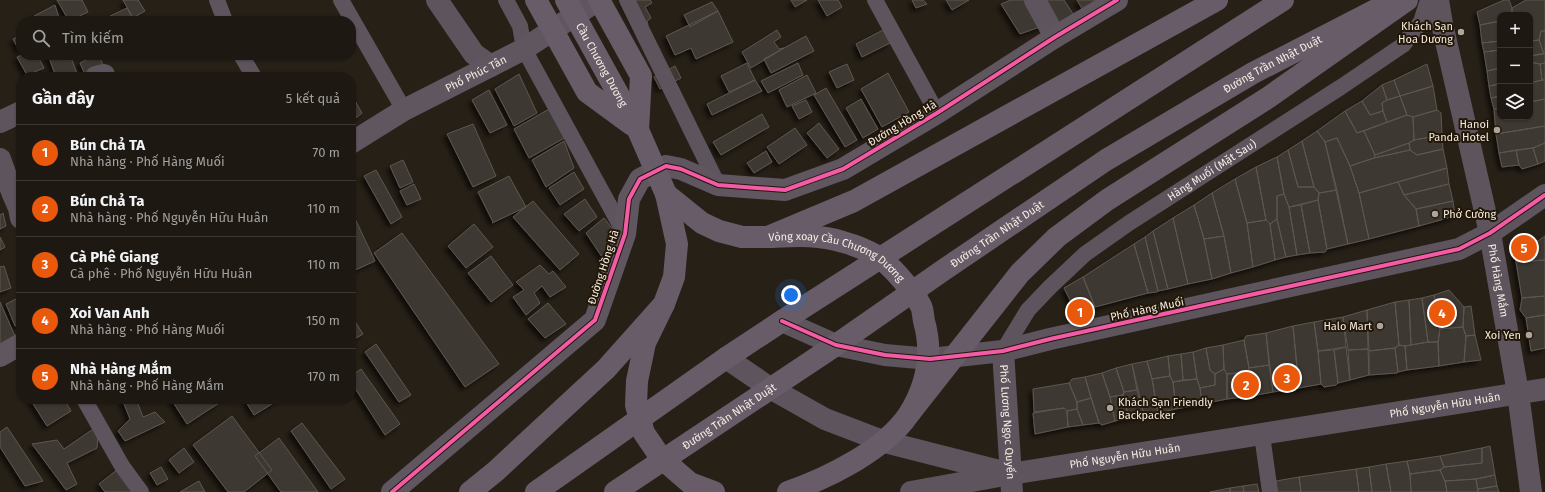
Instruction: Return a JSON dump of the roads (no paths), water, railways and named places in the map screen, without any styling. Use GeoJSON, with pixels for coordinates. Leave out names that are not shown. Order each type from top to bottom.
{"type":"FeatureCollection","features":[{"type":"Feature","properties":{"kind":"main road","name":"Cầu Chương Dương"},"geometry":{"type":"LineString","coordinates":[[536,0],[587,92],[638,130]]}},
{"type":"Feature","properties":{"kind":"main road","name":"Cầu Chương Dương"},"geometry":{"type":"LineString","coordinates":[[566,0],[638,130],[666,194]]}},
{"type":"Feature","properties":{"kind":"main road","name":"Cầu Chương Dương"},"geometry":{"type":"LineString","coordinates":[[598,0],[640,76],[638,130]]}},
{"type":"Feature","properties":{"kind":"main road"},"geometry":{"type":"LineString","coordinates":[[768,237],[854,202],[1216,0]]}},
{"type":"Feature","properties":{"kind":"main road"},"geometry":{"type":"LineString","coordinates":[[536,492],[726,358],[782,321],[1283,0]]}},
{"type":"Feature","properties":{"kind":"main road","name":"Đường Trần Nhật Duật"},"geometry":{"type":"LineString","coordinates":[[615,492],[836,345],[1106,160],[1253,73],[1395,0]]}},
{"type":"Feature","properties":{"kind":"main road"},"geometry":{"type":"LineString","coordinates":[[908,414],[1020,273],[1057,237],[1107,200],[1269,97],[1407,0]]}},
{"type":"Feature","properties":{"kind":"main road"},"geometry":{"type":"LineString","coordinates":[[666,194],[677,244],[674,277],[664,304],[645,343],[637,380],[636,405],[644,433],[661,458],[690,483],[714,492]]}},
{"type":"Feature","properties":{"kind":"main road","name":"Vòng xoay Cầu Chương Dương"},"geometry":{"type":"LineString","coordinates":[[666,194],[702,223],[719,231],[742,237],[815,236],[844,242],[878,256],[903,280],[921,306],[928,336],[928,362],[922,388],[908,414],[895,431],[867,454],[835,472],[788,492]]}},
{"type":"Feature","properties":{"kind":"main road"},"geometry":{"type":"LineString","coordinates":[[470,492],[496,471],[606,369],[664,304]]}},
{"type":"Feature","properties":{"kind":"street"},"geometry":{"type":"LineString","coordinates":[[437,0],[474,54],[491,66]]}},
{"type":"Feature","properties":{"kind":"street","name":"Phố Phúc Tân"},"geometry":{"type":"LineString","coordinates":[[356,140],[404,110],[524,49],[598,0]]}},
{"type":"Feature","properties":{"kind":"street"},"geometry":{"type":"LineString","coordinates":[[1034,0],[1055,37]]}},
{"type":"Feature","properties":{"kind":"street","name":"Đường Hồng Hà"},"geometry":{"type":"LineString","coordinates":[[392,492],[595,320],[625,234],[628,199],[640,179],[666,166],[681,169],[718,185],[785,190],[843,169],[937,113],[1055,37],[1116,0]]}},
{"type":"Feature","properties":{"kind":"street","name":"Phố Hàng Mắm"},"geometry":{"type":"LineString","coordinates":[[1438,0],[1442,24],[1490,233],[1518,393],[1531,492]]}},
{"type":"Feature","properties":{"kind":"street"},"geometry":{"type":"LineString","coordinates":[[0,122],[16,114]]}},
{"type":"Feature","properties":{"kind":"street"},"geometry":{"type":"LineString","coordinates":[[0,158],[16,201]]}},
{"type":"Feature","properties":{"kind":"street","name":"Phố Hàng Muối"},"geometry":{"type":"LineString","coordinates":[[782,321],[836,345],[885,355],[930,359],[1003,351],[1050,339],[1459,249],[1490,233],[1545,195]]}},
{"type":"Feature","properties":{"kind":"street"},"geometry":{"type":"LineString","coordinates":[[0,356],[16,347]]}},
{"type":"Feature","properties":{"kind":"street","name":"Phố Lương Ngọc Quyến"},"geometry":{"type":"LineString","coordinates":[[1003,351],[1011,483]]}},
{"type":"Feature","properties":{"kind":"street","name":"Phố Nguyễn Hữu Huân"},"geometry":{"type":"LineString","coordinates":[[726,358],[770,388],[825,419],[884,442],[1011,483],[1262,435],[1545,388]]}},
{"type":"Feature","properties":{"kind":"street"},"geometry":{"type":"LineString","coordinates":[[911,492],[1011,483]]}},
{"type":"Feature","properties":{"kind":"lane"},"geometry":{"type":"LineString","coordinates":[[217,0],[223,16]]}},
{"type":"Feature","properties":{"kind":"lane"},"geometry":{"type":"LineString","coordinates":[[341,0],[350,16]]}},
{"type":"Feature","properties":{"kind":"lane"},"geometry":{"type":"LineString","coordinates":[[506,0],[520,26],[524,49],[625,234]]}},
{"type":"Feature","properties":{"kind":"lane"},"geometry":{"type":"LineString","coordinates":[[627,0],[718,185]]}},
{"type":"Feature","properties":{"kind":"lane"},"geometry":{"type":"LineString","coordinates":[[875,0],[937,113]]}},
{"type":"Feature","properties":{"kind":"lane","name":"Hàng Muối (Mặt Sau)"},"geometry":{"type":"LineString","coordinates":[[1003,351],[1028,310],[1085,254],[1129,223],[1403,45],[1421,22],[1428,0]]}},
{"type":"Feature","properties":{"kind":"lane"},"geometry":{"type":"LineString","coordinates":[[356,26],[404,110]]}},
{"type":"Feature","properties":{"kind":"lane"},"geometry":{"type":"LineString","coordinates":[[244,60],[251,72]]}},
{"type":"Feature","properties":{"kind":"lane"},"geometry":{"type":"LineString","coordinates":[[87,404],[122,466],[141,492]]}},
{"type":"Feature","properties":{"kind":"lane"},"geometry":{"type":"LineString","coordinates":[[1262,435],[1270,492]]}},
{"type":"Feature","properties":{"kind":"place","name":"Khách Sạn Hoa Dương"},"geometry":{"type":"Point","coordinates":[1461,32]}},
{"type":"Feature","properties":{"kind":"place","name":"Hanoi Panda Hotel"},"geometry":{"type":"Point","coordinates":[1497,130]}},
{"type":"Feature","properties":{"kind":"place","name":"Phở Cường"},"geometry":{"type":"Point","coordinates":[1435,214]}},
{"type":"Feature","properties":{"kind":"place","name":"Nhà Hàng Mắm"},"geometry":{"type":"Point","coordinates":[1524,248]}},
{"type":"Feature","properties":{"kind":"place","name":"Bún Chả TA"},"geometry":{"type":"Point","coordinates":[1080,312]}},
{"type":"Feature","properties":{"kind":"place","name":"Xoi Van Anh"},"geometry":{"type":"Point","coordinates":[1442,313]}},
{"type":"Feature","properties":{"kind":"place","name":"Halo Mart"},"geometry":{"type":"Point","coordinates":[1380,326]}},
{"type":"Feature","properties":{"kind":"place","name":"Xoi Yen"},"geometry":{"type":"Point","coordinates":[1529,335]}},
{"type":"Feature","properties":{"kind":"place","name":"Cà Phê Giang"},"geometry":{"type":"Point","coordinates":[1287,378]}},
{"type":"Feature","properties":{"kind":"place","name":"Bún Chả Ta"},"geometry":{"type":"Point","coordinates":[1246,385]}},
{"type":"Feature","properties":{"kind":"place","name":"Khách Sạn Friendly Backpacker"},"geometry":{"type":"Point","coordinates":[1110,408]}}]}
